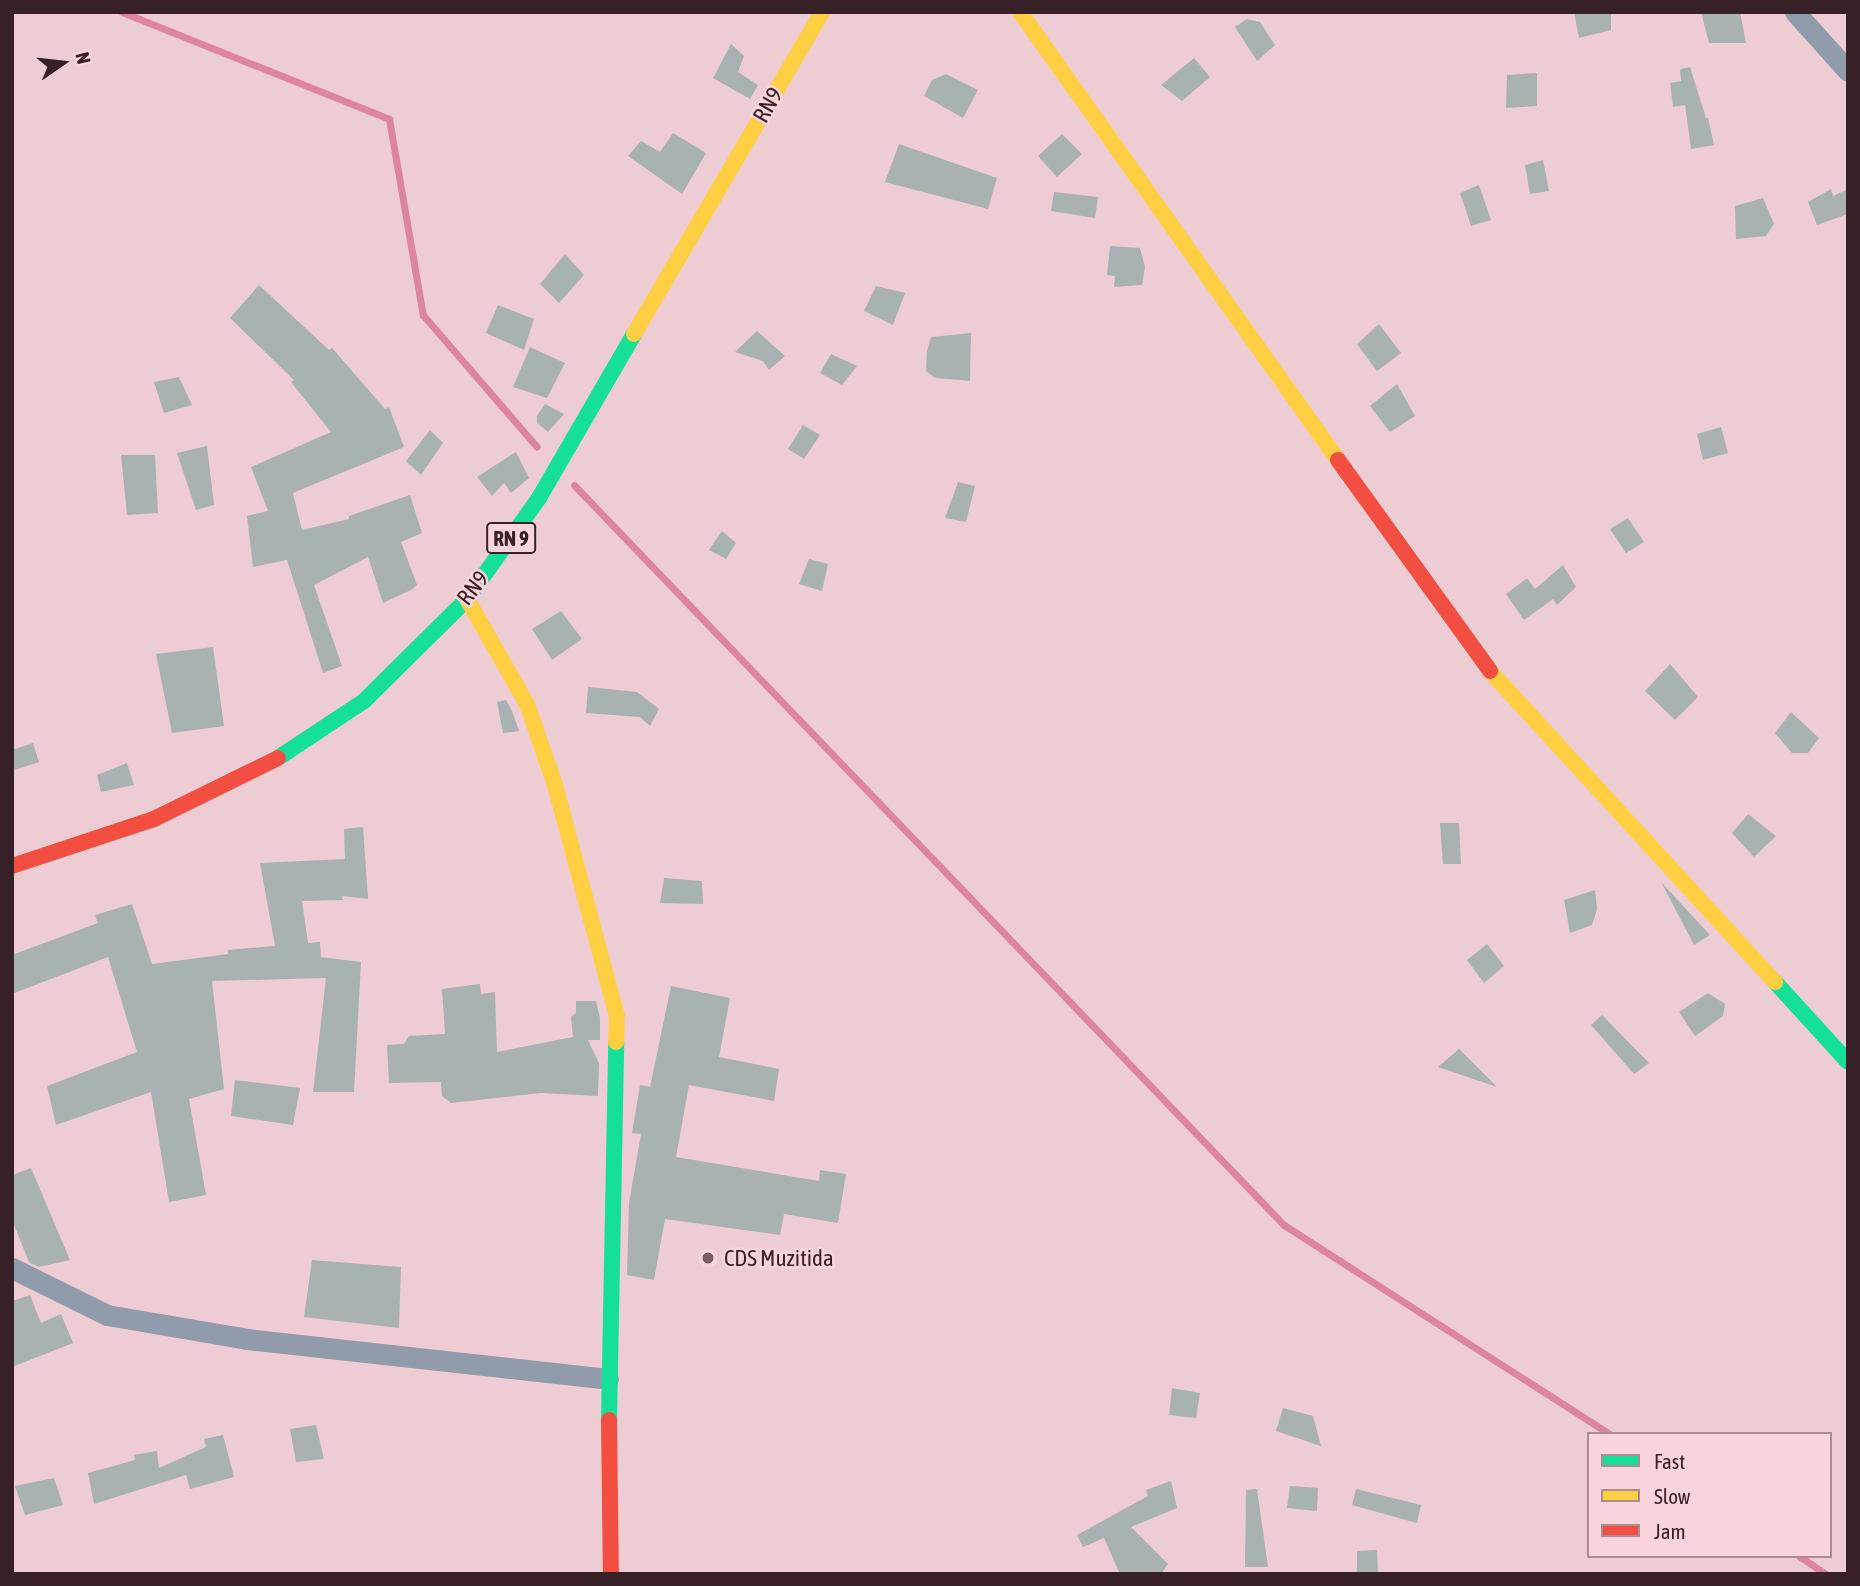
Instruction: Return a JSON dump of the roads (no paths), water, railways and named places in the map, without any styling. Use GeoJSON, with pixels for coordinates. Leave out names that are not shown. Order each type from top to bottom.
{"type":"FeatureCollection","features":[{"type":"Feature","properties":{"kind":"street","name":"RN9"},"geometry":{"type":"LineString","coordinates":[[12,866],[153,819],[235,782],[299,746],[364,701],[467,599],[539,498],[822,12]]}},
{"type":"Feature","properties":{"kind":"street"},"geometry":{"type":"LineString","coordinates":[[1020,12],[1482,662],[1848,1062]]}},
{"type":"Feature","properties":{"kind":"street"},"geometry":{"type":"LineString","coordinates":[[1795,12],[1848,71]]}},
{"type":"Feature","properties":{"kind":"street"},"geometry":{"type":"LineString","coordinates":[[467,599],[527,704],[555,785],[617,1016],[608,1379],[611,1574]]}},
{"type":"Feature","properties":{"kind":"street"},"geometry":{"type":"LineString","coordinates":[[12,1268],[107,1315],[247,1339],[608,1379]]}},
{"type":"Feature","properties":{"kind":"waterway"},"geometry":{"type":"LineString","coordinates":[[122,12],[389,119],[423,315],[537,447]]}},
{"type":"Feature","properties":{"kind":"waterway"},"geometry":{"type":"LineString","coordinates":[[574,485],[1284,1225],[1606,1432]]}},
{"type":"Feature","properties":{"kind":"waterway"},"geometry":{"type":"LineString","coordinates":[[1802,1558],[1826,1574]]}},
{"type":"Feature","properties":{"kind":"place","name":"CDS Muzitida"},"geometry":{"type":"Point","coordinates":[708,1258]}}]}
